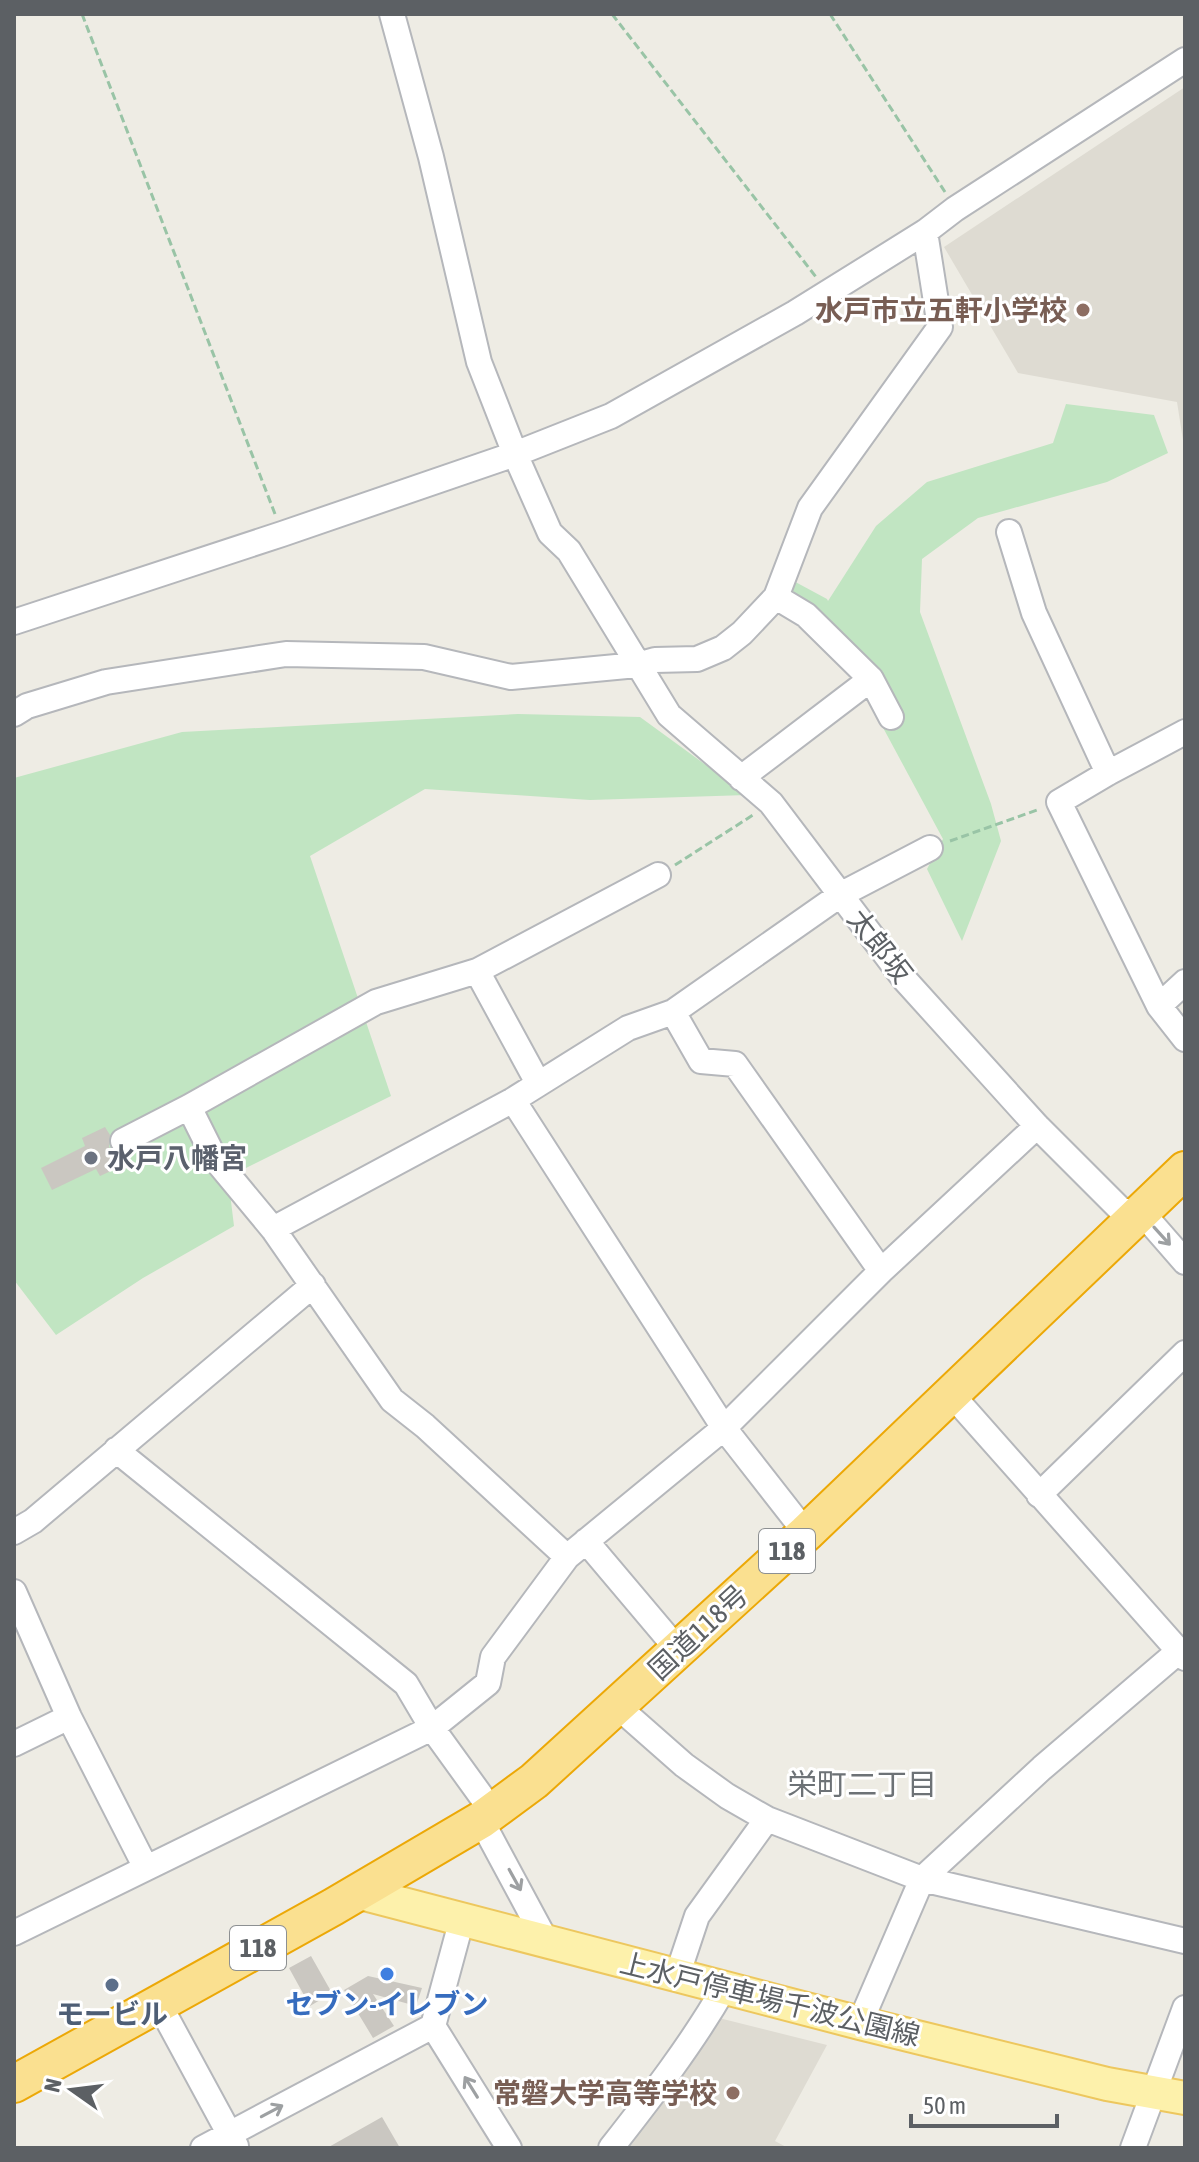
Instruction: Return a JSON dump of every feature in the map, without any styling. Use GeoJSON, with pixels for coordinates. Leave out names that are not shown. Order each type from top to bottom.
{"type":"FeatureCollection","features":[{"type":"Feature","properties":{"kind":"highway","name":"国道118号"},"geometry":{"type":"LineString","coordinates":[[357,1892],[487,1815],[534,1781],[806,1533],[1185,1170]]}},
{"type":"Feature","properties":{"kind":"highway","name":"118"},"geometry":{"type":"LineString","coordinates":[[14,2084],[357,1892]]}},
{"type":"Feature","properties":{"kind":"main road","name":"上水戸停車場千波公園線"},"geometry":{"type":"LineString","coordinates":[[357,1892],[860,2023],[1153,2094],[1185,2098]]}},
{"type":"Feature","properties":{"kind":"street","name":"太郎坂"},"geometry":{"type":"LineString","coordinates":[[392,14],[431,157],[479,362],[550,533],[569,551],[669,715],[771,803],[905,980],[1037,1126],[1119,1208],[1151,1223],[1185,1262]]}},
{"type":"Feature","properties":{"kind":"street"},"geometry":{"type":"LineString","coordinates":[[14,622],[515,454],[611,416],[795,313],[925,232],[955,209],[1185,60]]}},
{"type":"Feature","properties":{"kind":"street"},"geometry":{"type":"LineString","coordinates":[[14,714],[27,706],[106,682],[286,654],[424,657],[511,677],[637,665],[655,660],[697,659],[723,648],[776,597],[810,508],[940,327],[925,232]]}},
{"type":"Feature","properties":{"kind":"street"},"geometry":{"type":"LineString","coordinates":[[1009,532],[1034,613],[1108,773]]}},
{"type":"Feature","properties":{"kind":"street"},"geometry":{"type":"LineString","coordinates":[[776,597],[806,615],[871,679],[891,717]]}},
{"type":"Feature","properties":{"kind":"street"},"geometry":{"type":"LineString","coordinates":[[741,778],[871,679]]}},
{"type":"Feature","properties":{"kind":"street"},"geometry":{"type":"LineString","coordinates":[[1185,732],[1059,802],[1159,1006],[1185,1039]]}},
{"type":"Feature","properties":{"kind":"street"},"geometry":{"type":"LineString","coordinates":[[273,1229],[513,1100],[628,1028],[673,1012],[840,895],[930,848]]}},
{"type":"Feature","properties":{"kind":"street"},"geometry":{"type":"LineString","coordinates":[[123,1141],[376,1002],[477,971],[658,875]]}},
{"type":"Feature","properties":{"kind":"street"},"geometry":{"type":"LineString","coordinates":[[477,971],[538,1083]]}},
{"type":"Feature","properties":{"kind":"street"},"geometry":{"type":"LineString","coordinates":[[1159,1006],[1185,982]]}},
{"type":"Feature","properties":{"kind":"street"},"geometry":{"type":"LineString","coordinates":[[673,1012],[701,1061],[735,1064],[881,1271]]}},
{"type":"Feature","properties":{"kind":"street"},"geometry":{"type":"LineString","coordinates":[[513,1100],[724,1428],[806,1533]]}},
{"type":"Feature","properties":{"kind":"street"},"geometry":{"type":"LineString","coordinates":[[189,1107],[215,1159],[273,1229],[392,1400],[425,1426],[567,1557]]}},
{"type":"Feature","properties":{"kind":"street"},"geometry":{"type":"LineString","coordinates":[[14,1933],[432,1728],[488,1683],[493,1657],[567,1557],[724,1428],[881,1271],[1037,1126]]}},
{"type":"Feature","properties":{"kind":"street"},"geometry":{"type":"LineString","coordinates":[[14,1532],[33,1521],[313,1285]]}},
{"type":"Feature","properties":{"kind":"street"},"geometry":{"type":"LineString","coordinates":[[1039,1495],[1185,1353]]}},
{"type":"Feature","properties":{"kind":"street"},"geometry":{"type":"LineString","coordinates":[[860,2023],[922,1879],[1042,1768],[1182,1655],[952,1395]]}},
{"type":"Feature","properties":{"kind":"street"},"geometry":{"type":"LineString","coordinates":[[116,1450],[406,1684],[487,1815],[546,1941]]}},
{"type":"Feature","properties":{"kind":"street"},"geometry":{"type":"LineString","coordinates":[[586,1541],[678,1650]]}},
{"type":"Feature","properties":{"kind":"street"},"geometry":{"type":"LineString","coordinates":[[14,1592],[69,1717],[146,1868]]}},
{"type":"Feature","properties":{"kind":"street"},"geometry":{"type":"LineString","coordinates":[[617,1706],[684,1765],[727,1796],[767,1819],[922,1879],[1185,1941]]}},
{"type":"Feature","properties":{"kind":"street"},"geometry":{"type":"LineString","coordinates":[[14,1744],[69,1717]]}},
{"type":"Feature","properties":{"kind":"street"},"geometry":{"type":"LineString","coordinates":[[677,1976],[697,1916],[767,1819]]}},
{"type":"Feature","properties":{"kind":"street"},"geometry":{"type":"LineString","coordinates":[[203,2148],[234,2141],[433,2026],[462,1919]]}},
{"type":"Feature","properties":{"kind":"street"},"geometry":{"type":"LineString","coordinates":[[611,2148],[702,2024],[724,1988]]}},
{"type":"Feature","properties":{"kind":"street"},"geometry":{"type":"LineString","coordinates":[[159,2004],[234,2141]]}},
{"type":"Feature","properties":{"kind":"street"},"geometry":{"type":"LineString","coordinates":[[1133,2148],[1185,2008]]}},
{"type":"Feature","properties":{"kind":"street"},"geometry":{"type":"LineString","coordinates":[[433,2026],[509,2148]]}},
{"type":"Feature","properties":{"kind":"path"},"geometry":{"type":"LineString","coordinates":[[82,14],[282,534]]}},
{"type":"Feature","properties":{"kind":"path"},"geometry":{"type":"LineString","coordinates":[[612,14],[828,292]]}},
{"type":"Feature","properties":{"kind":"path"},"geometry":{"type":"LineString","coordinates":[[830,14],[955,209]]}},
{"type":"Feature","properties":{"kind":"path"},"geometry":{"type":"LineString","coordinates":[[930,848],[1059,802]]}},
{"type":"Feature","properties":{"kind":"path"},"geometry":{"type":"LineString","coordinates":[[658,875],[771,803]]}},
{"type":"Feature","properties":{"kind":"shaded area","name":"水戸市立五軒小学校"},"geometry":{"type":"Polygon","coordinates":[[[1185,87],[1185,453],[1177,402],[1018,373],[944,247],[1185,87]]]}},
{"type":"Feature","properties":{"kind":"shaded area","name":"常磐大学高等学校"},"geometry":{"type":"Polygon","coordinates":[[[719,2018],[827,2045],[775,2141],[788,2148],[625,2148],[719,2018]]]}},
{"type":"Feature","properties":{"kind":"green space"},"geometry":{"type":"Polygon","coordinates":[[[1066,404],[1154,415],[1168,453],[1107,482],[978,518],[922,559],[920,612],[991,804],[1001,841],[962,941],[927,869],[943,839],[831,631],[779,596],[788,578],[828,601],[876,526],[927,482],[1053,443],[1066,404]]]}},
{"type":"Feature","properties":{"kind":"green space"},"geometry":{"type":"Polygon","coordinates":[[[518,714],[640,717],[747,795],[590,800],[425,789],[310,856],[391,1096],[228,1177],[234,1226],[143,1278],[56,1335],[14,1280],[14,778],[182,732],[518,714]]]}},
{"type":"Feature","properties":{"kind":"building"},"geometry":{"type":"Polygon","coordinates":[[[105,1127],[110,1135],[109,1147],[121,1156],[124,1165],[100,1176],[96,1169],[52,1190],[41,1168],[85,1146],[82,1138],[105,1127]]]}},
{"type":"Feature","properties":{"kind":"building"},"geometry":{"type":"Polygon","coordinates":[[[311,1956],[332,1993],[310,2006],[289,1968],[311,1956]]]}},
{"type":"Feature","properties":{"kind":"building"},"geometry":{"type":"Polygon","coordinates":[[[368,1976],[422,1988],[416,2006],[373,1994],[394,2026],[373,2038],[344,1990],[368,1976]]]}},
{"type":"Feature","properties":{"kind":"building"},"geometry":{"type":"Polygon","coordinates":[[[382,2117],[400,2148],[327,2148],[382,2117]]]}},
{"type":"Feature","properties":{"kind":"place","name":"水戸市立五軒小学校"},"geometry":{"type":"Point","coordinates":[1083,310]}},
{"type":"Feature","properties":{"kind":"place","name":"水戸八幡宮"},"geometry":{"type":"Point","coordinates":[91,1158]}},
{"type":"Feature","properties":{"kind":"place","name":"セブン-イレブン"},"geometry":{"type":"Point","coordinates":[387,1974]}},
{"type":"Feature","properties":{"kind":"place","name":"モービル"},"geometry":{"type":"Point","coordinates":[112,1985]}},
{"type":"Feature","properties":{"kind":"place","name":"常磐大学高等学校"},"geometry":{"type":"Point","coordinates":[733,2093]}},
{"type":"Feature","properties":{"kind":"district","name":"栄町二丁目"},"geometry":{"type":"Point","coordinates":[862,1785]}}]}
